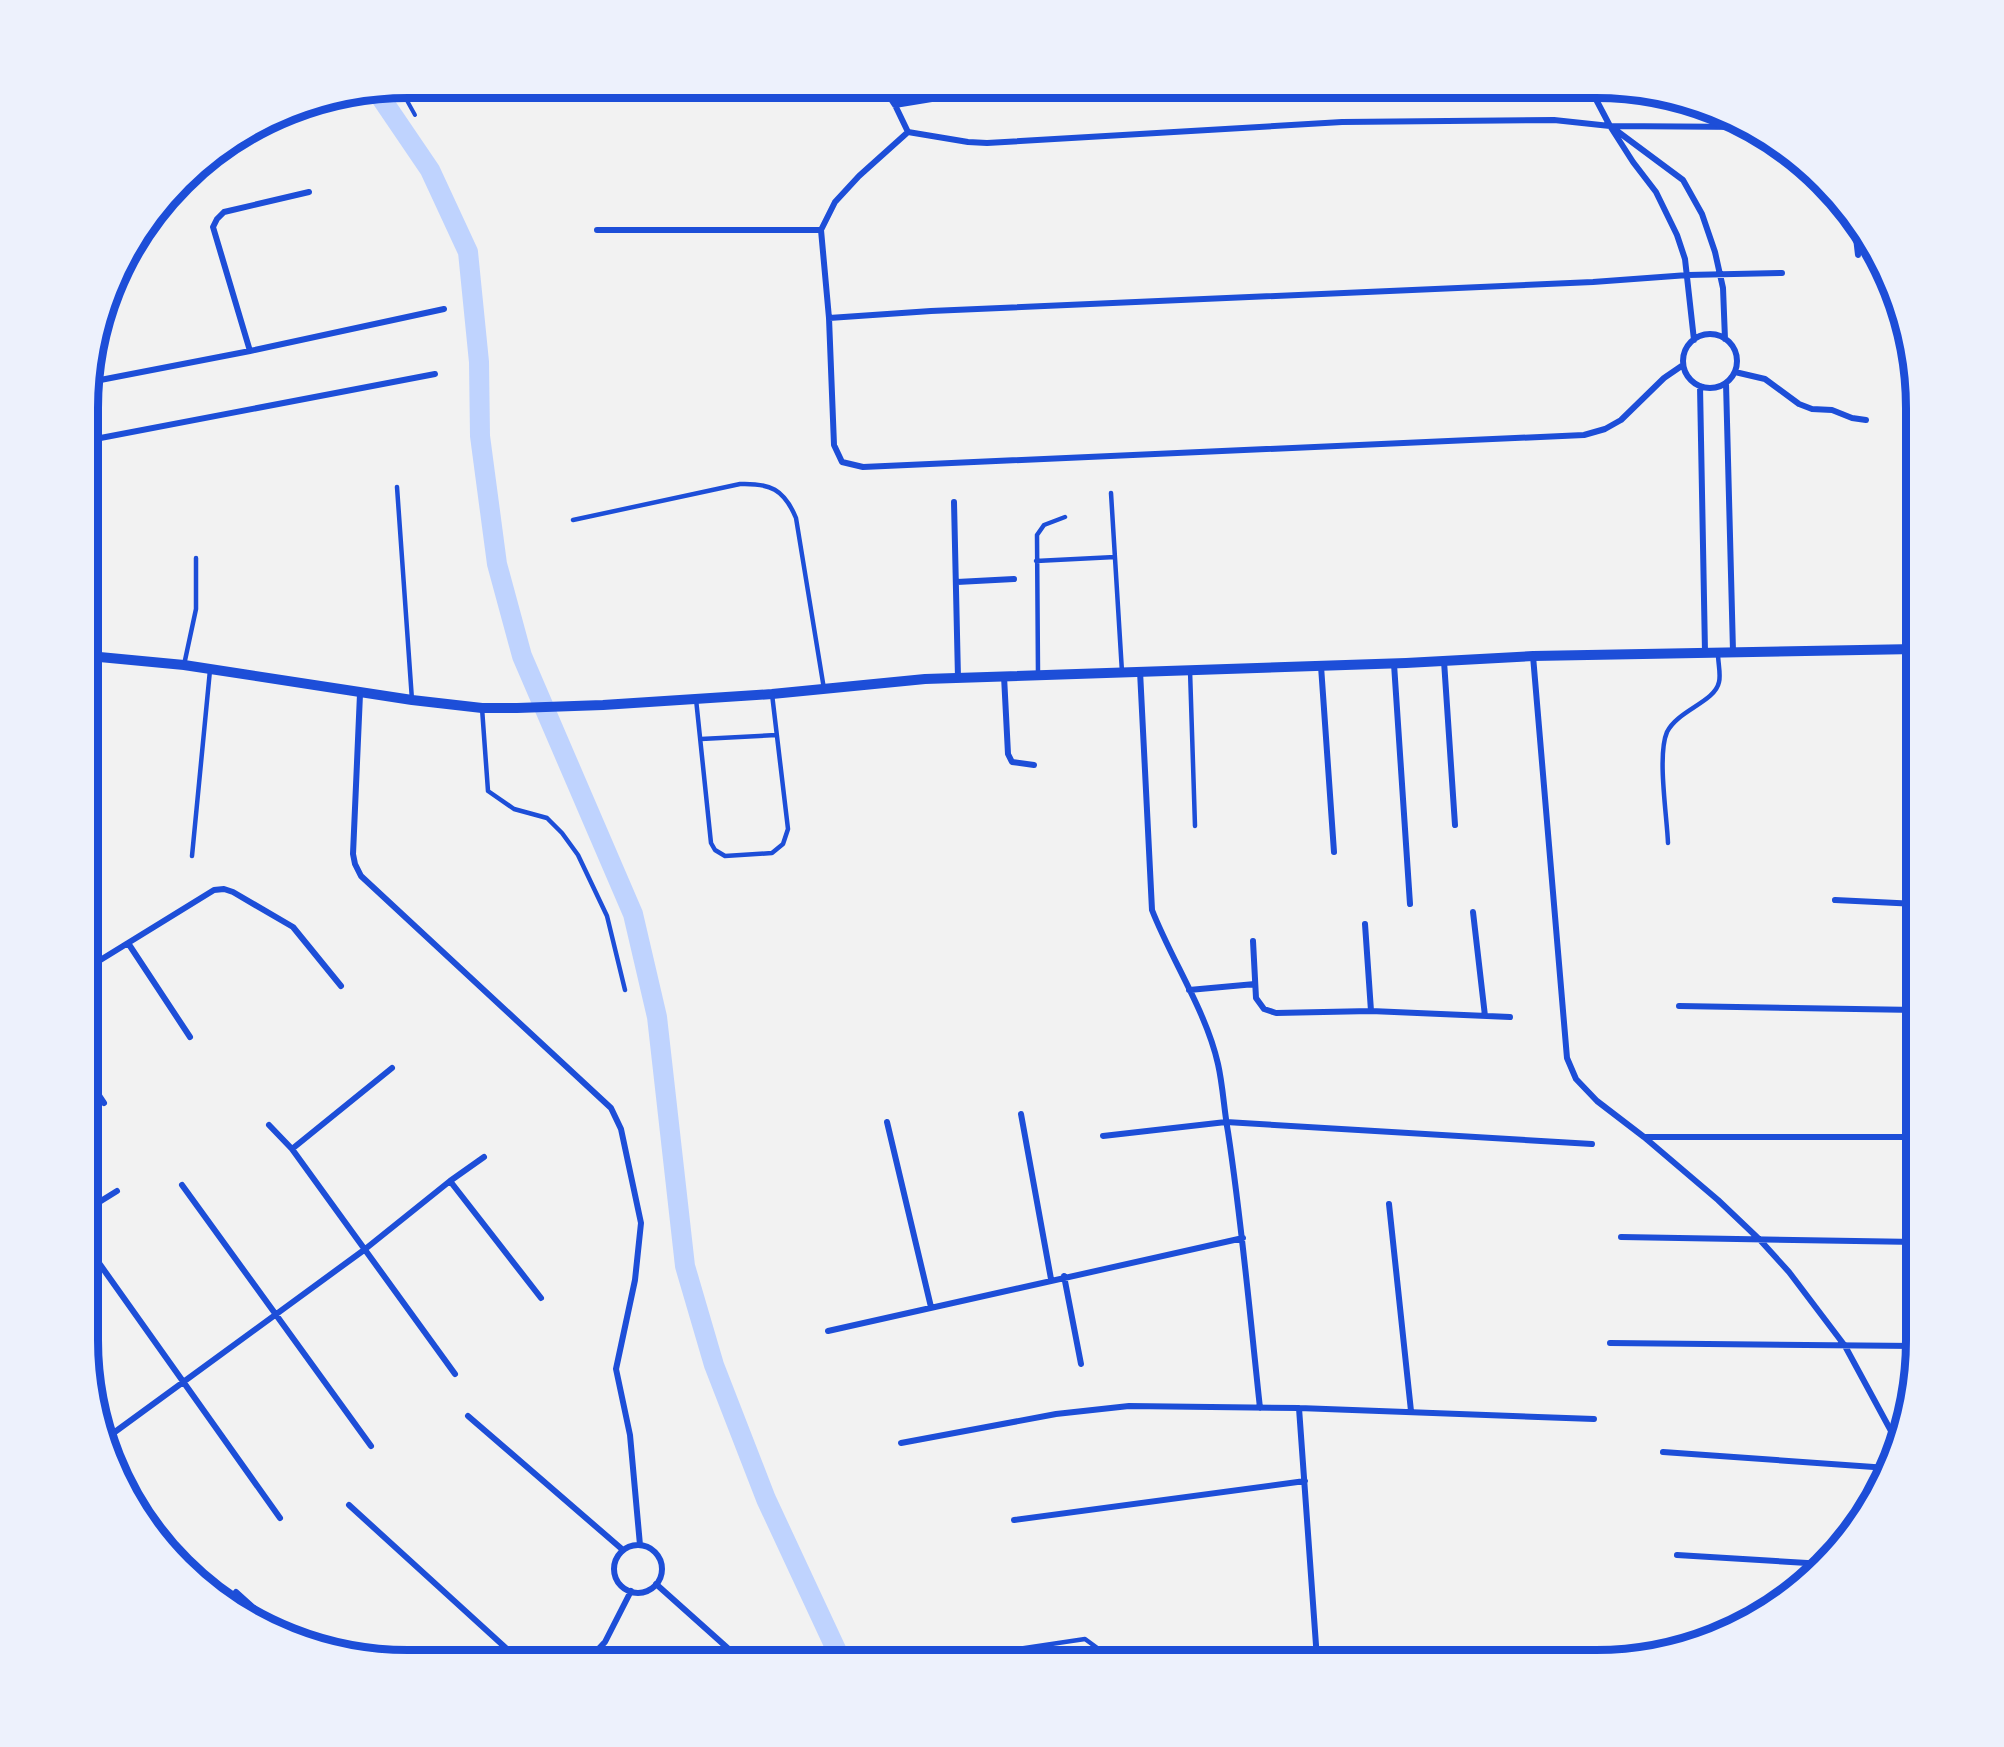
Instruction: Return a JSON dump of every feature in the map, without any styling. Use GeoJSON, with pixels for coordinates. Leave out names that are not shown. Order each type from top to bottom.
{"type":"FeatureCollection","features":[{"type":"Feature","properties":{"kind":"street"},"geometry":{"type":"LineString","coordinates":[[890,98],[908,132]]}},
{"type":"Feature","properties":{"kind":"street"},"geometry":{"type":"LineString","coordinates":[[895,105],[938,98]]}},
{"type":"Feature","properties":{"kind":"street"},"geometry":{"type":"LineString","coordinates":[[1595,98],[1633,162],[1656,192],[1677,235],[1686,260],[1694,340]]}},
{"type":"Feature","properties":{"kind":"street"},"geometry":{"type":"LineString","coordinates":[[908,132],[987,143],[1342,122],[1554,120],[1610,126],[1727,127]]}},
{"type":"Feature","properties":{"kind":"street"},"geometry":{"type":"LineString","coordinates":[[1610,126],[1683,180],[1702,214],[1715,252],[1723,288],[1725,339]]}},
{"type":"Feature","properties":{"kind":"street"},"geometry":{"type":"LineString","coordinates":[[908,132],[859,176],[835,202],[821,230],[829,318],[834,445],[842,462],[863,467],[1584,435],[1605,429],[1621,420],[1664,378],[1683,365]]}},
{"type":"Feature","properties":{"kind":"street"},"geometry":{"type":"LineString","coordinates":[[250,351],[213,227],[224,212],[309,192]]}},
{"type":"Feature","properties":{"kind":"street"},"geometry":{"type":"LineString","coordinates":[[597,230],[821,230]]}},
{"type":"Feature","properties":{"kind":"street"},"geometry":{"type":"LineString","coordinates":[[1856,238],[1858,255]]}},
{"type":"Feature","properties":{"kind":"street"},"geometry":{"type":"LineString","coordinates":[[829,318],[931,310],[1593,282],[1688,275],[1782,273]]}},
{"type":"Feature","properties":{"kind":"street"},"geometry":{"type":"LineString","coordinates":[[99,380],[250,351],[444,309]]}},
{"type":"Feature","properties":{"kind":"street"},"geometry":{"type":"LineString","coordinates":[[1704,335],[1715,335],[1725,339],[1734,348],[1737,360],[1735,372],[1726,383],[1713,388],[1700,386],[1689,378],[1683,365],[1685,351],[1694,340],[1704,335]]}},
{"type":"Feature","properties":{"kind":"street"},"geometry":{"type":"LineString","coordinates":[[1735,372],[1766,379],[1799,404],[1812,409],[1832,410],[1852,418],[1866,420]]}},
{"type":"Feature","properties":{"kind":"street"},"geometry":{"type":"LineString","coordinates":[[98,438],[435,374]]}},
{"type":"Feature","properties":{"kind":"street"},"geometry":{"type":"LineString","coordinates":[[1726,383],[1733,651]]}},
{"type":"Feature","properties":{"kind":"street"},"geometry":{"type":"LineString","coordinates":[[1700,386],[1705,652]]}},
{"type":"Feature","properties":{"kind":"street"},"geometry":{"type":"LineString","coordinates":[[954,502],[958,678]]}},
{"type":"Feature","properties":{"kind":"street"},"geometry":{"type":"LineString","coordinates":[[957,582],[1014,579]]}},
{"type":"Feature","properties":{"kind":"street"},"geometry":{"type":"LineString","coordinates":[[98,657],[184,665],[360,694],[482,708],[518,708],[696,699],[1005,676],[1394,664],[1533,656],[1906,649]]}},
{"type":"Feature","properties":{"kind":"street"},"geometry":{"type":"LineString","coordinates":[[1533,656],[1567,1058],[1576,1079],[1597,1101],[1644,1137],[1718,1200],[1760,1240],[1789,1272],[1845,1346],[1892,1434]]}},
{"type":"Feature","properties":{"kind":"street"},"geometry":{"type":"LineString","coordinates":[[1444,661],[1455,825]]}},
{"type":"Feature","properties":{"kind":"street"},"geometry":{"type":"LineString","coordinates":[[1394,664],[1410,904]]}},
{"type":"Feature","properties":{"kind":"street"},"geometry":{"type":"LineString","coordinates":[[1321,666],[1334,852]]}},
{"type":"Feature","properties":{"kind":"street"},"geometry":{"type":"LineString","coordinates":[[1140,671],[1152,910],[1165,943],[1189,990],[1218,1064],[1243,1238],[1260,1408]]}},
{"type":"Feature","properties":{"kind":"street"},"geometry":{"type":"LineString","coordinates":[[1005,676],[1008,754],[1012,762],[1034,765]]}},
{"type":"Feature","properties":{"kind":"street"},"geometry":{"type":"LineString","coordinates":[[360,694],[353,854],[361,876],[611,1108],[621,1129],[641,1223],[635,1280],[616,1369],[630,1435],[640,1545]]}},
{"type":"Feature","properties":{"kind":"street"},"geometry":{"type":"LineString","coordinates":[[98,961],[214,890],[224,889],[293,927],[341,986]]}},
{"type":"Feature","properties":{"kind":"street"},"geometry":{"type":"LineString","coordinates":[[1835,900],[1906,903]]}},
{"type":"Feature","properties":{"kind":"street"},"geometry":{"type":"LineString","coordinates":[[1473,912],[1485,1016]]}},
{"type":"Feature","properties":{"kind":"street"},"geometry":{"type":"LineString","coordinates":[[1365,924],[1371,1011]]}},
{"type":"Feature","properties":{"kind":"street"},"geometry":{"type":"LineString","coordinates":[[1253,941],[1256,998],[1264,1009],[1276,1013],[1371,1011],[1510,1017]]}},
{"type":"Feature","properties":{"kind":"street"},"geometry":{"type":"LineString","coordinates":[[128,943],[190,1038]]}},
{"type":"Feature","properties":{"kind":"street"},"geometry":{"type":"LineString","coordinates":[[1189,990],[1255,984]]}},
{"type":"Feature","properties":{"kind":"street"},"geometry":{"type":"LineString","coordinates":[[1679,1006],[1906,1010]]}},
{"type":"Feature","properties":{"kind":"street"},"geometry":{"type":"LineString","coordinates":[[292,1149],[392,1068]]}},
{"type":"Feature","properties":{"kind":"street"},"geometry":{"type":"LineString","coordinates":[[98,1093],[105,1103]]}},
{"type":"Feature","properties":{"kind":"street"},"geometry":{"type":"LineString","coordinates":[[1021,1114],[1052,1279]]}},
{"type":"Feature","properties":{"kind":"street"},"geometry":{"type":"LineString","coordinates":[[887,1122],[931,1307]]}},
{"type":"Feature","properties":{"kind":"street"},"geometry":{"type":"LineString","coordinates":[[1103,1136],[1226,1122],[1592,1144]]}},
{"type":"Feature","properties":{"kind":"street"},"geometry":{"type":"LineString","coordinates":[[269,1125],[292,1149],[455,1374]]}},
{"type":"Feature","properties":{"kind":"street"},"geometry":{"type":"LineString","coordinates":[[1644,1137],[1906,1137]]}},
{"type":"Feature","properties":{"kind":"street"},"geometry":{"type":"LineString","coordinates":[[112,1434],[364,1250],[450,1181],[484,1157]]}},
{"type":"Feature","properties":{"kind":"street"},"geometry":{"type":"LineString","coordinates":[[450,1181],[540,1298]]}},
{"type":"Feature","properties":{"kind":"street"},"geometry":{"type":"LineString","coordinates":[[182,1185],[371,1446]]}},
{"type":"Feature","properties":{"kind":"street"},"geometry":{"type":"LineString","coordinates":[[98,1203],[117,1191]]}},
{"type":"Feature","properties":{"kind":"street"},"geometry":{"type":"LineString","coordinates":[[1389,1204],[1411,1411]]}},
{"type":"Feature","properties":{"kind":"street"},"geometry":{"type":"LineString","coordinates":[[1621,1237],[1906,1242]]}},
{"type":"Feature","properties":{"kind":"street"},"geometry":{"type":"LineString","coordinates":[[828,1330],[1243,1238]]}},
{"type":"Feature","properties":{"kind":"street"},"geometry":{"type":"LineString","coordinates":[[98,1263],[280,1518]]}},
{"type":"Feature","properties":{"kind":"street"},"geometry":{"type":"LineString","coordinates":[[1064,1276],[1081,1364]]}},
{"type":"Feature","properties":{"kind":"street"},"geometry":{"type":"LineString","coordinates":[[1610,1343],[1906,1346]]}},
{"type":"Feature","properties":{"kind":"street"},"geometry":{"type":"LineString","coordinates":[[900,1443],[1056,1414],[1129,1406],[1411,1411],[1594,1419]]}},
{"type":"Feature","properties":{"kind":"street"},"geometry":{"type":"LineString","coordinates":[[1299,1408],[1316,1650]]}},
{"type":"Feature","properties":{"kind":"street"},"geometry":{"type":"LineString","coordinates":[[468,1416],[623,1550]]}},
{"type":"Feature","properties":{"kind":"street"},"geometry":{"type":"LineString","coordinates":[[1663,1452],[1878,1467]]}},
{"type":"Feature","properties":{"kind":"street"},"geometry":{"type":"LineString","coordinates":[[1014,1520],[1305,1481]]}},
{"type":"Feature","properties":{"kind":"street"},"geometry":{"type":"LineString","coordinates":[[349,1505],[508,1650]]}},
{"type":"Feature","properties":{"kind":"street"},"geometry":{"type":"LineString","coordinates":[[640,1545],[651,1549],[661,1563],[661,1574],[656,1584],[644,1592],[624,1588],[615,1576],[615,1562],[623,1550],[640,1545]]}},
{"type":"Feature","properties":{"kind":"street"},"geometry":{"type":"LineString","coordinates":[[1677,1554],[1811,1563]]}},
{"type":"Feature","properties":{"kind":"street"},"geometry":{"type":"LineString","coordinates":[[656,1584],[730,1650]]}},
{"type":"Feature","properties":{"kind":"street"},"geometry":{"type":"LineString","coordinates":[[597,1650],[604,1642],[631,1591]]}},
{"type":"Feature","properties":{"kind":"street"},"geometry":{"type":"LineString","coordinates":[[236,1592],[255,1609]]}},
{"type":"Feature","properties":{"kind":"lane"},"geometry":{"type":"LineString","coordinates":[[573,520],[740,483],[759,483],[773,489],[789,502],[796,518],[824,689]]}},
{"type":"Feature","properties":{"kind":"lane"},"geometry":{"type":"LineString","coordinates":[[397,487],[412,700]]}},
{"type":"Feature","properties":{"kind":"lane"},"geometry":{"type":"LineString","coordinates":[[1111,493],[1122,672]]}},
{"type":"Feature","properties":{"kind":"lane"},"geometry":{"type":"LineString","coordinates":[[1038,675],[1037,535],[1040,529],[1054,519],[1065,517]]}},
{"type":"Feature","properties":{"kind":"lane"},"geometry":{"type":"LineString","coordinates":[[1036,561],[1115,557]]}},
{"type":"Feature","properties":{"kind":"lane"},"geometry":{"type":"LineString","coordinates":[[184,665],[196,609],[196,558]]}},
{"type":"Feature","properties":{"kind":"lane"},"geometry":{"type":"LineString","coordinates":[[1668,843],[1662,753],[1666,734],[1681,715],[1712,695],[1717,689],[1718,652]]}},
{"type":"Feature","properties":{"kind":"lane"},"geometry":{"type":"LineString","coordinates":[[192,855],[210,669]]}},
{"type":"Feature","properties":{"kind":"lane"},"geometry":{"type":"LineString","coordinates":[[1190,670],[1195,826]]}},
{"type":"Feature","properties":{"kind":"lane"},"geometry":{"type":"LineString","coordinates":[[696,699],[709,836],[715,850],[725,856],[772,853],[783,844],[788,829],[772,694]]}},
{"type":"Feature","properties":{"kind":"lane"},"geometry":{"type":"LineString","coordinates":[[482,708],[488,791],[514,808],[547,818],[562,833],[578,855],[608,916],[625,990]]}},
{"type":"Feature","properties":{"kind":"lane"},"geometry":{"type":"LineString","coordinates":[[701,739],[776,735]]}},
{"type":"Feature","properties":{"kind":"lane"},"geometry":{"type":"LineString","coordinates":[[1011,1650],[1085,1639],[1100,1650]]}},
{"type":"Feature","properties":{"kind":"path"},"geometry":{"type":"LineString","coordinates":[[406,98],[415,115]]}},
{"type":"Feature","properties":{"kind":"waterway"},"geometry":{"type":"LineString","coordinates":[[381,99],[430,170],[468,252],[479,362],[480,436],[497,564],[522,656],[633,914],[657,1017],[685,1266],[714,1365],[766,1499],[836,1650]]}}]}
